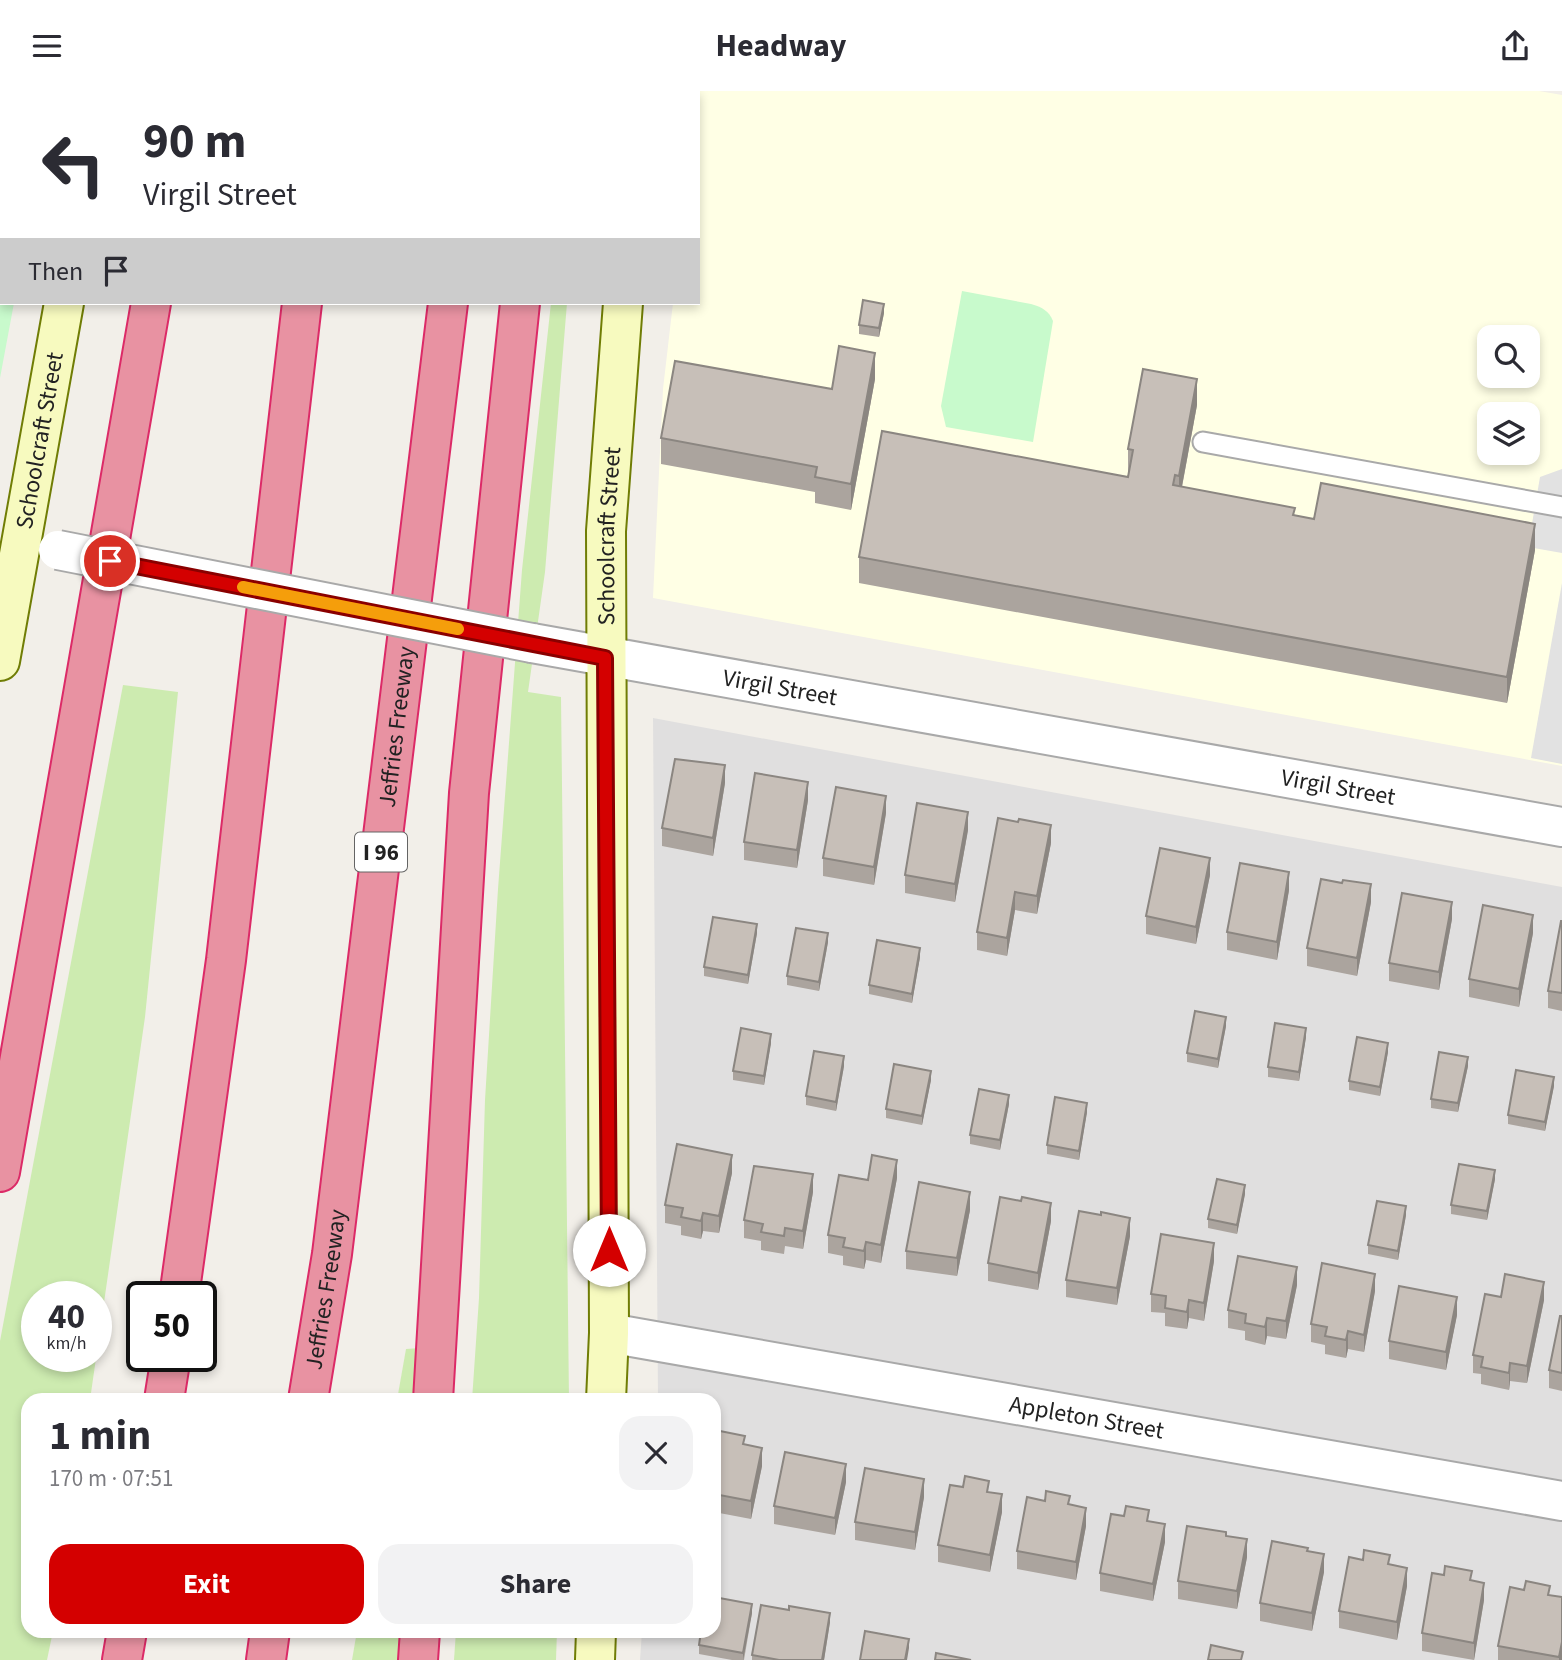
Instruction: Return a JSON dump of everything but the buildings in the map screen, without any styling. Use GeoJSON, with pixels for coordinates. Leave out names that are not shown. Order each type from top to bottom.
{"type":"FeatureCollection","features":[{"type":"Feature","properties":{"kind":"highway"},"geometry":{"type":"LineString","coordinates":[[0,1172],[151,305]]}},
{"type":"Feature","properties":{"kind":"highway"},"geometry":{"type":"LineString","coordinates":[[181,1281],[226,960],[302,305]]}},
{"type":"Feature","properties":{"kind":"highway","name":"Jeffries Freeway"},"geometry":{"type":"LineString","coordinates":[[310,1393],[332,1254],[447,305]]}},
{"type":"Feature","properties":{"kind":"highway"},"geometry":{"type":"LineString","coordinates":[[433,1393],[469,793],[520,305]]}},
{"type":"Feature","properties":{"kind":"highway"},"geometry":{"type":"LineString","coordinates":[[165,1393],[168,1372]]}},
{"type":"Feature","properties":{"kind":"highway"},"geometry":{"type":"LineString","coordinates":[[122,1660],[126,1638]]}},
{"type":"Feature","properties":{"kind":"highway"},"geometry":{"type":"LineString","coordinates":[[266,1660],[270,1638]]}},
{"type":"Feature","properties":{"kind":"highway"},"geometry":{"type":"LineString","coordinates":[[418,1660],[420,1638]]}},
{"type":"Feature","properties":{"kind":"main road","name":"Schoolcraft Street"},"geometry":{"type":"LineString","coordinates":[[0,661],[26,544],[64,305]]}},
{"type":"Feature","properties":{"kind":"main road","name":"Schoolcraft Street"},"geometry":{"type":"LineString","coordinates":[[606,1393],[609,1333],[606,531],[624,305]]}},
{"type":"Feature","properties":{"kind":"main road"},"geometry":{"type":"LineString","coordinates":[[595,1660],[596,1638]]}},
{"type":"Feature","properties":{"kind":"street","name":"Virgil Street"},"geometry":{"type":"LineString","coordinates":[[26,544],[605,658],[1562,827]]}},
{"type":"Feature","properties":{"kind":"street","name":"Appleton Street"},"geometry":{"type":"LineString","coordinates":[[609,1333],[1562,1501]]}},
{"type":"Feature","properties":{"kind":"lane"},"geometry":{"type":"LineString","coordinates":[[1203,442],[1562,507]]}},
{"type":"Feature","properties":{"kind":"shaded area"},"geometry":{"type":"Polygon","coordinates":[[[700,91],[1539,91],[1562,95],[1562,766],[653,598],[663,389],[673,305],[700,305],[700,91]]]}},
{"type":"Feature","properties":{"kind":"shaded area"},"geometry":{"type":"Polygon","coordinates":[[[1562,469],[1562,553],[1528,547],[1540,477],[1562,469]]]}},
{"type":"Feature","properties":{"kind":"shaded area"},"geometry":{"type":"Polygon","coordinates":[[[1562,583],[1562,764],[1531,758],[1562,583]]]}},
{"type":"Feature","properties":{"kind":"shaded area"},"geometry":{"type":"Polygon","coordinates":[[[653,718],[1562,887],[1562,1660],[640,1660],[642,1638],[721,1638],[721,1393],[658,1393],[653,718]]]}},
{"type":"Feature","properties":{"kind":"green space"},"geometry":{"type":"Polygon","coordinates":[[[962,291],[1035,305],[1047,312],[1053,321],[1033,442],[946,427],[941,406],[962,291]]]}},
{"type":"Feature","properties":{"kind":"green space"},"geometry":{"type":"Polygon","coordinates":[[[0,305],[14,305],[0,378],[0,305]]]}},
{"type":"Feature","properties":{"kind":"green space"},"geometry":{"type":"Polygon","coordinates":[[[551,305],[567,305],[545,572],[528,692],[561,697],[569,1393],[472,1393],[479,1298],[485,1100],[522,570],[551,305]]]}},
{"type":"Feature","properties":{"kind":"green space"},"geometry":{"type":"Polygon","coordinates":[[[123,685],[178,692],[145,1017],[107,1281],[21,1281],[21,1372],[94,1372],[91,1393],[21,1393],[21,1638],[52,1638],[47,1660],[0,1660],[0,1341],[123,685]]]}},
{"type":"Feature","properties":{"kind":"green space"},"geometry":{"type":"Polygon","coordinates":[[[420,1348],[417,1393],[398,1393],[406,1349],[420,1348]]]}},
{"type":"Feature","properties":{"kind":"green space"},"geometry":{"type":"Polygon","coordinates":[[[356,1638],[401,1638],[399,1660],[352,1660],[356,1638]]]}},
{"type":"Feature","properties":{"kind":"green space"},"geometry":{"type":"Polygon","coordinates":[[[456,1638],[557,1638],[556,1660],[454,1660],[456,1638]]]}},
{"type":"Feature","properties":{"kind":"slow traffic"},"geometry":{"type":"LineString","coordinates":[[243,587],[458,629]]}},
{"type":"Feature","properties":{"kind":"route"},"geometry":{"type":"LineString","coordinates":[[110,561],[605,658],[609,1250]]}}]}
